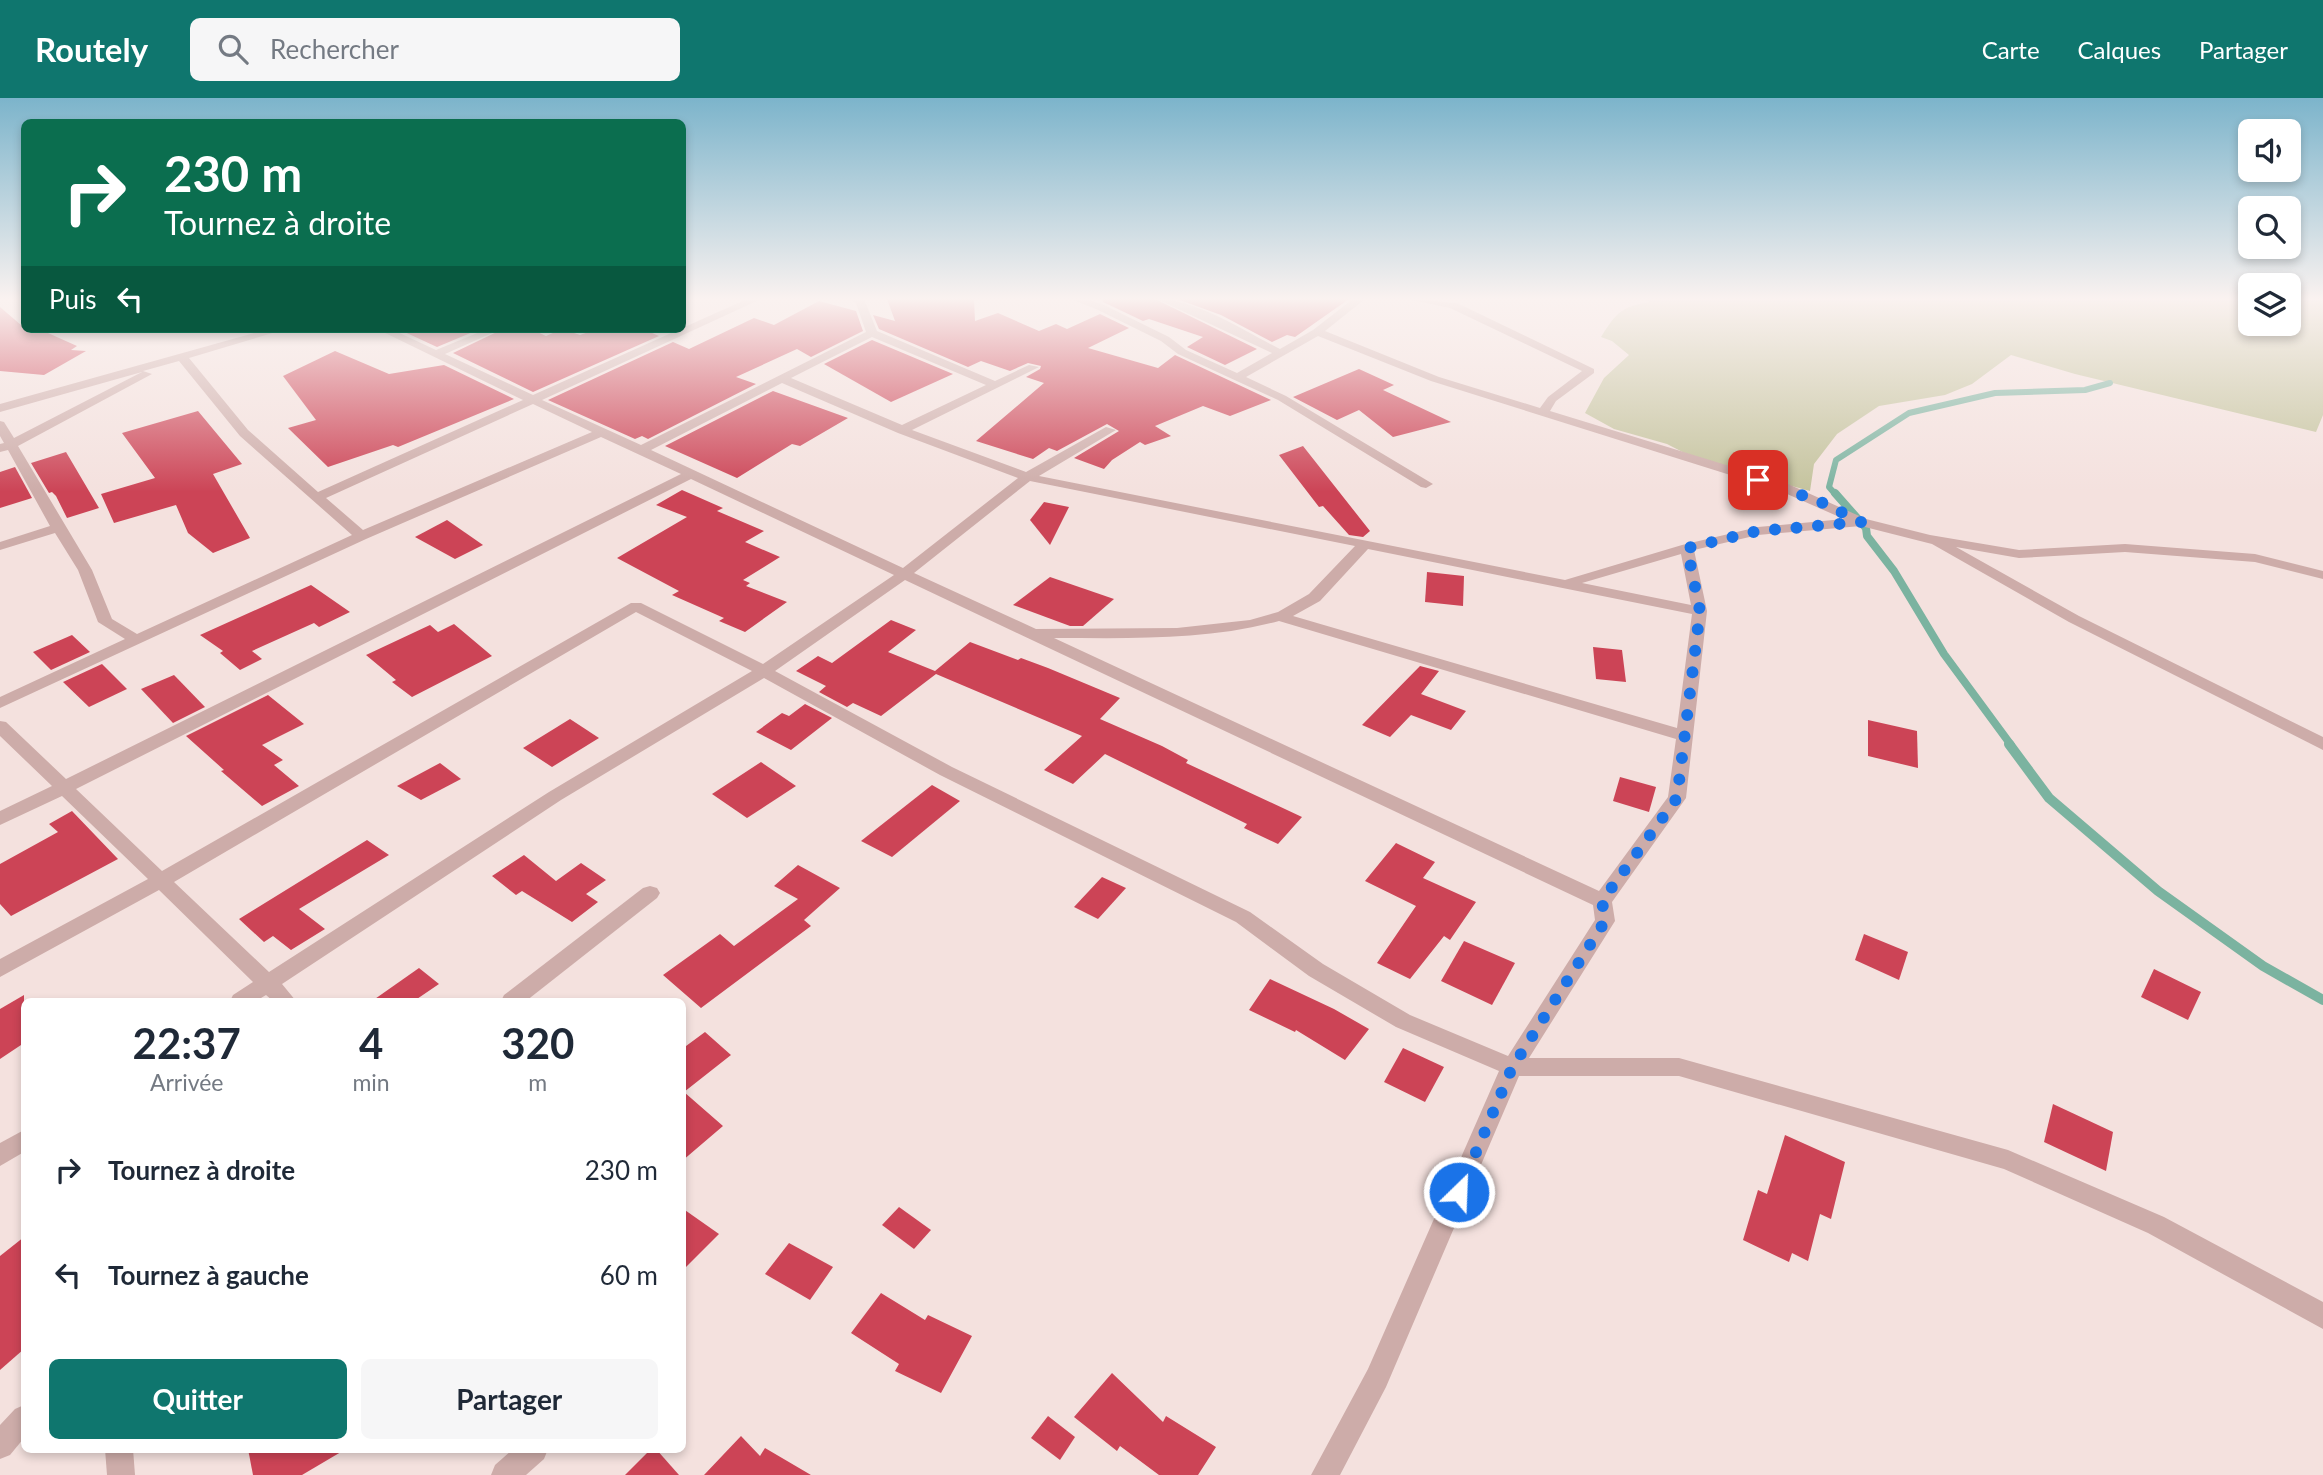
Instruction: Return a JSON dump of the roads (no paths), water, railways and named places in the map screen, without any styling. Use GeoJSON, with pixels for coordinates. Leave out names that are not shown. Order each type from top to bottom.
{"type":"FeatureCollection","features":[{"type":"Feature","properties":{"kind":"street"},"geometry":{"type":"LineString","coordinates":[[0,408],[156,363]]}},
{"type":"Feature","properties":{"kind":"street"},"geometry":{"type":"LineString","coordinates":[[5,447],[167,363]]}},
{"type":"Feature","properties":{"kind":"street"},"geometry":{"type":"LineString","coordinates":[[187,363],[244,433],[361,536]]}},
{"type":"Feature","properties":{"kind":"street"},"geometry":{"type":"LineString","coordinates":[[454,363],[1602,901]]}},
{"type":"Feature","properties":{"kind":"street"},"geometry":{"type":"LineString","coordinates":[[317,497],[614,363]]}},
{"type":"Feature","properties":{"kind":"street"},"geometry":{"type":"LineString","coordinates":[[640,450],[813,363]]}},
{"type":"Feature","properties":{"kind":"street"},"geometry":{"type":"LineString","coordinates":[[944,363],[995,385]]}},
{"type":"Feature","properties":{"kind":"street"},"geometry":{"type":"LineString","coordinates":[[1207,363],[1282,398],[1426,484]]}},
{"type":"Feature","properties":{"kind":"street"},"geometry":{"type":"LineString","coordinates":[[1238,377],[1262,363]]}},
{"type":"Feature","properties":{"kind":"street"},"geometry":{"type":"LineString","coordinates":[[1395,363],[1435,379],[1783,487],[1861,522],[1930,539],[2019,554],[2125,548],[2255,558],[2323,575]]}},
{"type":"Feature","properties":{"kind":"street"},"geometry":{"type":"LineString","coordinates":[[1542,413],[1552,399],[1590,372],[1572,363]]}},
{"type":"Feature","properties":{"kind":"street"},"geometry":{"type":"LineString","coordinates":[[902,430],[1032,367]]}},
{"type":"Feature","properties":{"kind":"street"},"geometry":{"type":"LineString","coordinates":[[783,379],[902,430],[1027,477],[1700,611]]}},
{"type":"Feature","properties":{"kind":"street"},"geometry":{"type":"LineString","coordinates":[[0,425],[5,447],[85,570],[106,622],[135,639]]}},
{"type":"Feature","properties":{"kind":"street"},"geometry":{"type":"LineString","coordinates":[[245,998],[555,796],[764,671],[904,573],[1027,477],[1110,430]]}},
{"type":"Feature","properties":{"kind":"street"},"geometry":{"type":"LineString","coordinates":[[0,703],[361,536],[602,432]]}},
{"type":"Feature","properties":{"kind":"street"},"geometry":{"type":"LineString","coordinates":[[0,819],[691,474]]}},
{"type":"Feature","properties":{"kind":"street"},"geometry":{"type":"LineString","coordinates":[[1568,583],[1687,548],[1758,531],[1861,522]]}},
{"type":"Feature","properties":{"kind":"street"},"geometry":{"type":"LineString","coordinates":[[0,546],[58,528]]}},
{"type":"Feature","properties":{"kind":"street"},"geometry":{"type":"LineString","coordinates":[[1930,539],[2074,620],[2323,744]]}},
{"type":"Feature","properties":{"kind":"street"},"geometry":{"type":"LineString","coordinates":[[1030,633],[1118,634],[1219,629],[1266,623],[1278,615],[1305,605],[1334,579],[1365,544]]}},
{"type":"Feature","properties":{"kind":"street"},"geometry":{"type":"LineString","coordinates":[[1325,1475],[1377,1378],[1512,1068],[1605,921],[1602,901],[1677,798],[1700,611],[1687,548]]}},
{"type":"Feature","properties":{"kind":"street"},"geometry":{"type":"LineString","coordinates":[[0,969],[160,881],[636,606],[764,671],[946,771],[1242,917],[1316,970],[1403,1021],[1512,1068],[1679,1067],[2008,1160],[2156,1225],[2323,1316]]}},
{"type":"Feature","properties":{"kind":"street"},"geometry":{"type":"LineString","coordinates":[[1278,615],[1685,736]]}},
{"type":"Feature","properties":{"kind":"street"},"geometry":{"type":"LineString","coordinates":[[0,726],[283,998]]}},
{"type":"Feature","properties":{"kind":"street"},"geometry":{"type":"LineString","coordinates":[[515,998],[650,893]]}},
{"type":"Feature","properties":{"kind":"street"},"geometry":{"type":"LineString","coordinates":[[0,1156],[21,1142]]}},
{"type":"Feature","properties":{"kind":"street"},"geometry":{"type":"LineString","coordinates":[[0,1444],[21,1421]]}},
{"type":"Feature","properties":{"kind":"street"},"geometry":{"type":"LineString","coordinates":[[119,1453],[121,1475]]}},
{"type":"Feature","properties":{"kind":"street"},"geometry":{"type":"LineString","coordinates":[[505,1475],[530,1453]]}},
{"type":"Feature","properties":{"kind":"waterway"},"geometry":{"type":"LineString","coordinates":[[1836,495],[1829,487],[1836,460],[1909,413],[1995,393],[2085,390],[2110,383]]}},
{"type":"Feature","properties":{"kind":"waterway"},"geometry":{"type":"LineString","coordinates":[[1835,493],[1866,528],[1867,536],[1894,571],[1944,654],[2011,745]]}},
{"type":"Feature","properties":{"kind":"waterway"},"geometry":{"type":"LineString","coordinates":[[2009,744],[2049,798],[2158,891],[2263,966],[2323,1000]]}}]}
